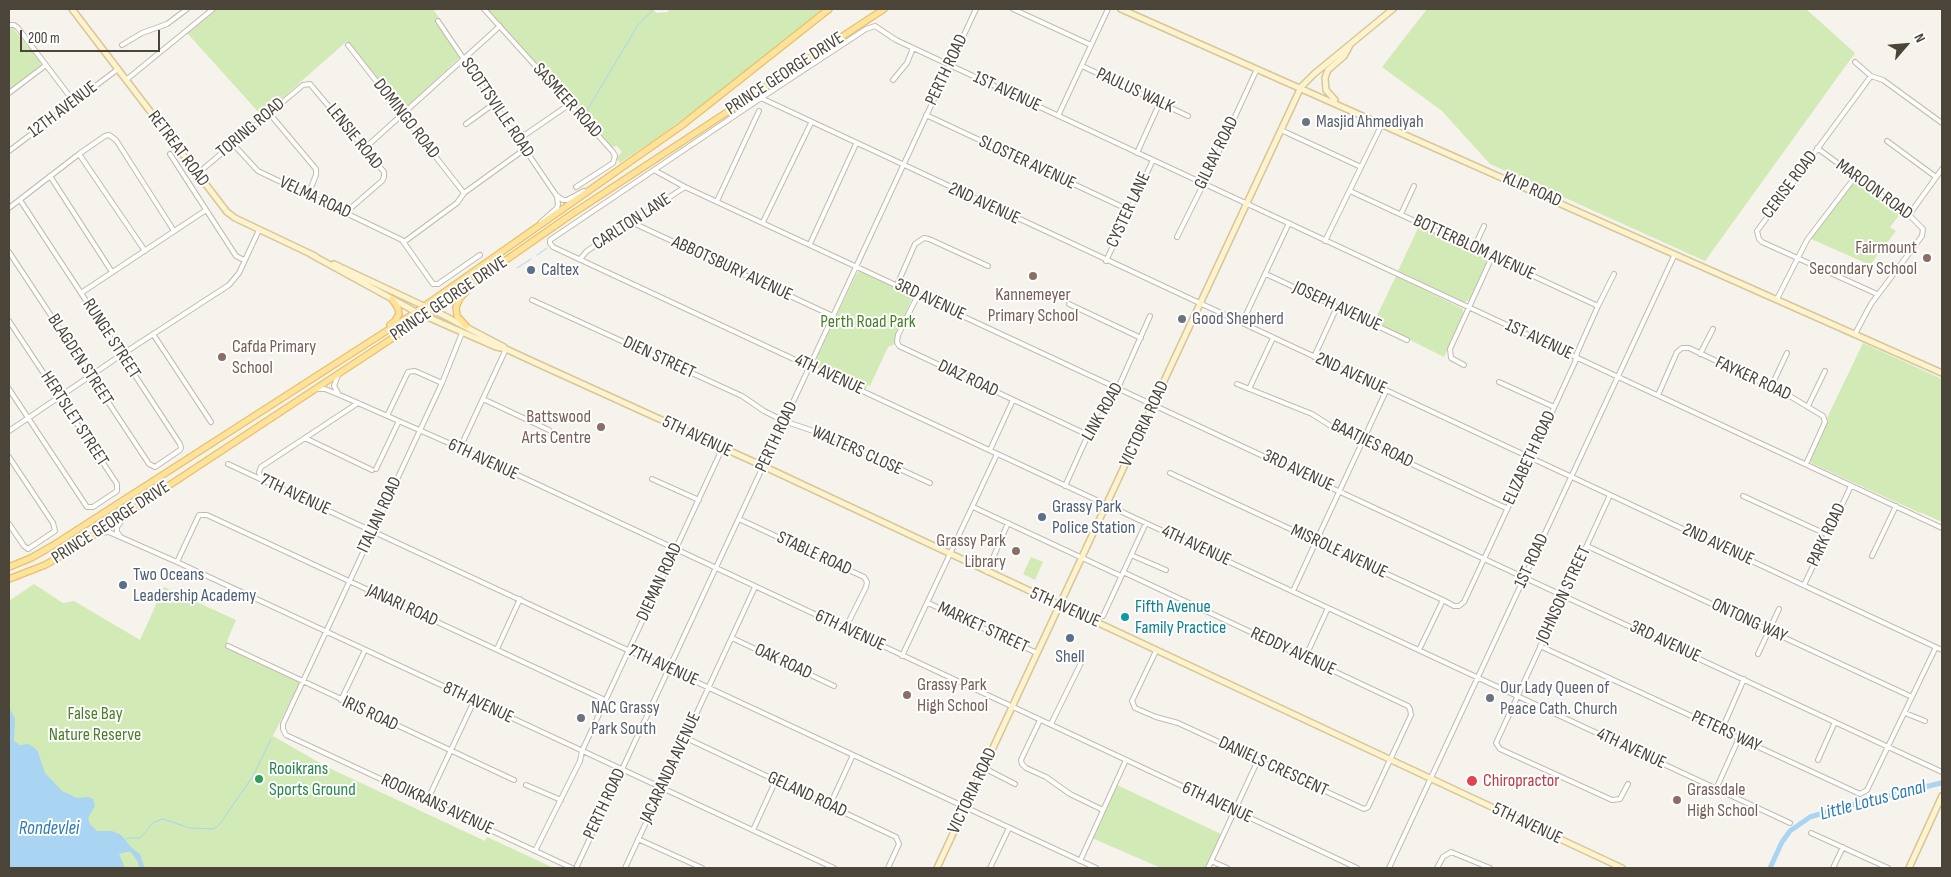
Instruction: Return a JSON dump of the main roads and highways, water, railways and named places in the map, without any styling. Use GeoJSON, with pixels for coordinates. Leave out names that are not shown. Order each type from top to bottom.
{"type":"FeatureCollection","features":[{"type":"Feature","properties":{"kind":"main road","name":"PRINCE GEORGE DRIVE"},"geometry":{"type":"LineString","coordinates":[[9,567],[31,558],[52,546],[416,312],[681,126],[829,9]]}},
{"type":"Feature","properties":{"kind":"main road","name":"PRINCE GEORGE DRIVE"},"geometry":{"type":"LineString","coordinates":[[9,580],[45,566],[95,535],[426,316],[579,210],[884,9]]}},
{"type":"Feature","properties":{"kind":"main road"},"geometry":{"type":"LineString","coordinates":[[466,326],[457,316],[457,302],[482,277]]}},
{"type":"Feature","properties":{"kind":"main road"},"geometry":{"type":"LineString","coordinates":[[348,356],[395,321],[399,310],[392,299]]}},
{"type":"Feature","properties":{"kind":"water","name":"Rondevlei"},"geometry":{"type":"Polygon","coordinates":[[[9,708],[15,718],[14,741],[20,745],[28,744],[35,748],[45,773],[62,791],[77,798],[89,797],[93,799],[95,806],[88,818],[90,824],[97,831],[112,831],[121,835],[140,854],[144,866],[147,868],[139,868],[138,862],[131,852],[125,852],[119,854],[125,868],[9,868],[9,708]]]}},
{"type":"Feature","properties":{"kind":"waterway"},"geometry":{"type":"LineString","coordinates":[[586,112],[638,25],[653,10]]}},
{"type":"Feature","properties":{"kind":"waterway"},"geometry":{"type":"LineString","coordinates":[[537,255],[547,248]]}},
{"type":"Feature","properties":{"kind":"waterway"},"geometry":{"type":"LineString","coordinates":[[517,268],[531,259]]}},
{"type":"Feature","properties":{"kind":"waterway"},"geometry":{"type":"LineString","coordinates":[[126,839],[140,838],[154,822],[163,819],[190,828],[213,829],[220,824],[253,776],[271,739]]}},
{"type":"Feature","properties":{"kind":"waterway","name":"Little Lotus Canal"},"geometry":{"type":"LineString","coordinates":[[1770,868],[1782,842],[1790,831],[1810,817],[1941,783]]}},
{"type":"Feature","properties":{"kind":"place","name":"Masjid Ahmediyah"},"geometry":{"type":"Point","coordinates":[1306,122]}},
{"type":"Feature","properties":{"kind":"place","name":"Fairmount Secondary School"},"geometry":{"type":"Point","coordinates":[1927,258]}},
{"type":"Feature","properties":{"kind":"place","name":"Caltex"},"geometry":{"type":"Point","coordinates":[531,270]}},
{"type":"Feature","properties":{"kind":"place","name":"Kannemeyer Primary School"},"geometry":{"type":"Point","coordinates":[1033,276]}},
{"type":"Feature","properties":{"kind":"place","name":"Good Shepherd"},"geometry":{"type":"Point","coordinates":[1182,319]}},
{"type":"Feature","properties":{"kind":"place","name":"Cafda Primary School"},"geometry":{"type":"Point","coordinates":[222,357]}},
{"type":"Feature","properties":{"kind":"place","name":"Battswood Arts Centre"},"geometry":{"type":"Point","coordinates":[601,427]}},
{"type":"Feature","properties":{"kind":"place","name":"Grassy Park Police Station"},"geometry":{"type":"Point","coordinates":[1042,517]}},
{"type":"Feature","properties":{"kind":"place","name":"Grassy Park Library"},"geometry":{"type":"Point","coordinates":[1016,551]}},
{"type":"Feature","properties":{"kind":"place","name":"Two Oceans Leadership Academy"},"geometry":{"type":"Point","coordinates":[123,585]}},
{"type":"Feature","properties":{"kind":"place","name":"Fifth Avenue Family Practice"},"geometry":{"type":"Point","coordinates":[1125,617]}},
{"type":"Feature","properties":{"kind":"place","name":"Shell"},"geometry":{"type":"Point","coordinates":[1070,638]}},
{"type":"Feature","properties":{"kind":"place","name":"Grassy Park High School"},"geometry":{"type":"Point","coordinates":[907,695]}},
{"type":"Feature","properties":{"kind":"place","name":"Our Lady Queen of Peace Cath. Church"},"geometry":{"type":"Point","coordinates":[1490,698]}},
{"type":"Feature","properties":{"kind":"place","name":"NAC Grassy Park South"},"geometry":{"type":"Point","coordinates":[581,718]}},
{"type":"Feature","properties":{"kind":"place","name":"Rooikrans Sports Ground"},"geometry":{"type":"Point","coordinates":[259,779]}},
{"type":"Feature","properties":{"kind":"place","name":"Chiropractor"},"geometry":{"type":"Point","coordinates":[1472,781]}},
{"type":"Feature","properties":{"kind":"place","name":"Grassdale High School"},"geometry":{"type":"Point","coordinates":[1677,800]}},
{"type":"Feature","properties":{"kind":"park label","name":"Perth Road Park"},"geometry":{"type":"Point","coordinates":[868,322]}},
{"type":"Feature","properties":{"kind":"park label","name":"False Bay Nature Reserve"},"geometry":{"type":"Point","coordinates":[95,724]}}]}
